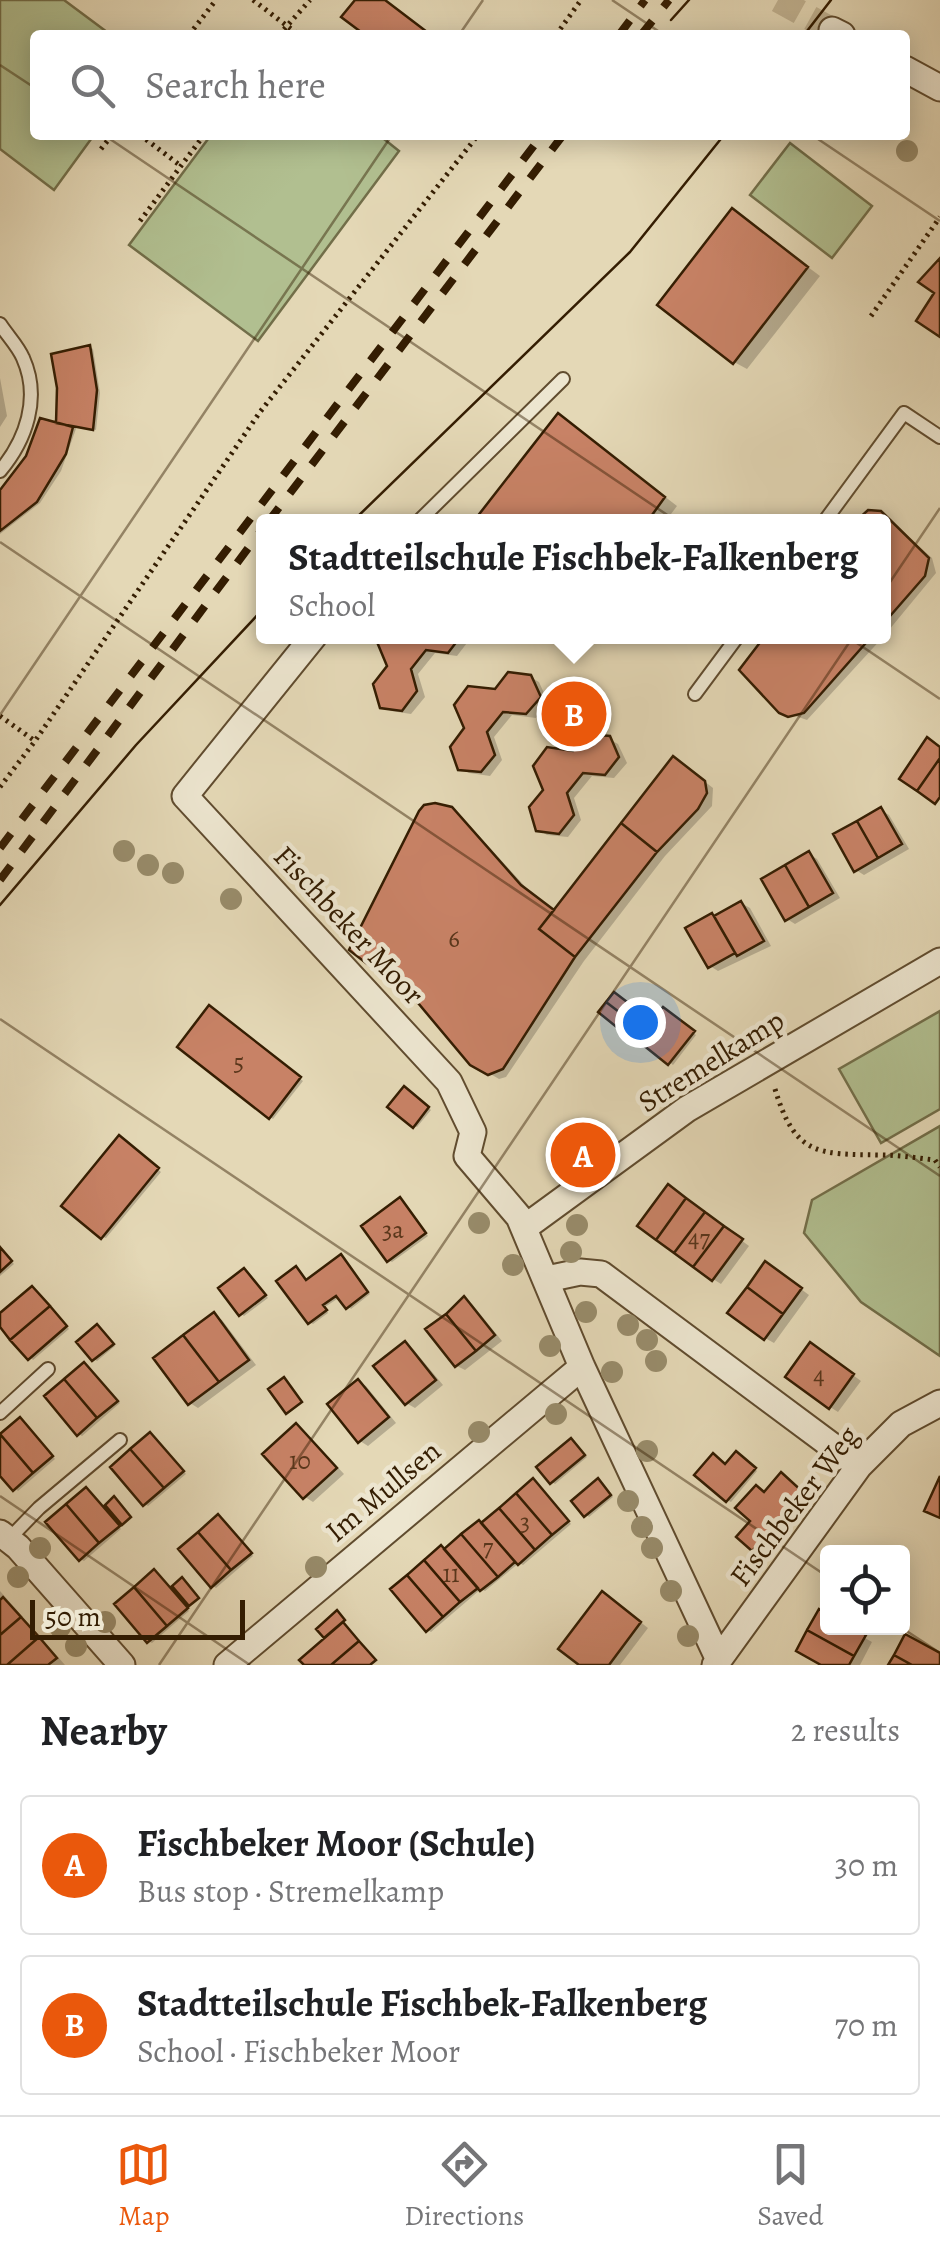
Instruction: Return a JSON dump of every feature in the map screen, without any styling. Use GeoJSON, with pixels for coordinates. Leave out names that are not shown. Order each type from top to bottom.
{"type":"FeatureCollection","features":[{"type":"Feature","properties":{"kind":"street"},"geometry":{"type":"LineString","coordinates":[[910,72],[940,88]]}},
{"type":"Feature","properties":{"kind":"street","name":"Fischbeker Moor"},"geometry":{"type":"LineString","coordinates":[[308,644],[185,796],[449,1082],[472,1132],[468,1156],[519,1217],[582,1367],[717,1662]]}},
{"type":"Feature","properties":{"kind":"street","name":"Stremelkamp"},"geometry":{"type":"LineString","coordinates":[[524,1228],[687,1109],[940,961]]}},
{"type":"Feature","properties":{"kind":"street"},"geometry":{"type":"LineString","coordinates":[[547,1279],[580,1272],[601,1274],[859,1466]]}},
{"type":"Feature","properties":{"kind":"street","name":"Im Mullsen"},"geometry":{"type":"LineString","coordinates":[[226,1665],[582,1367]]}},
{"type":"Feature","properties":{"kind":"street","name":"Fischbeker Weg"},"geometry":{"type":"LineString","coordinates":[[717,1662],[859,1466],[901,1424],[927,1407],[940,1404]]}},
{"type":"Feature","properties":{"kind":"street"},"geometry":{"type":"LineString","coordinates":[[5,1536],[122,1665]]}},
{"type":"Feature","properties":{"kind":"lane"},"geometry":{"type":"LineString","coordinates":[[0,324],[24,358],[29,423],[18,449],[0,472]]}},
{"type":"Feature","properties":{"kind":"lane"},"geometry":{"type":"LineString","coordinates":[[426,514],[564,379]]}},
{"type":"Feature","properties":{"kind":"lane"},"geometry":{"type":"LineString","coordinates":[[830,514],[904,413],[940,437]]}},
{"type":"Feature","properties":{"kind":"lane"},"geometry":{"type":"LineString","coordinates":[[695,694],[732,644]]}},
{"type":"Feature","properties":{"kind":"lane"},"geometry":{"type":"LineString","coordinates":[[0,1413],[48,1369]]}},
{"type":"Feature","properties":{"kind":"lane"},"geometry":{"type":"LineString","coordinates":[[5,1536],[120,1440]]}},
{"type":"Feature","properties":{"kind":"path"},"geometry":{"type":"LineString","coordinates":[[193,30],[216,0]]}},
{"type":"Feature","properties":{"kind":"path"},"geometry":{"type":"LineString","coordinates":[[253,0],[292,30]]}},
{"type":"Feature","properties":{"kind":"path"},"geometry":{"type":"LineString","coordinates":[[284,30],[310,0]]}},
{"type":"Feature","properties":{"kind":"path"},"geometry":{"type":"LineString","coordinates":[[560,30],[582,0]]}},
{"type":"Feature","properties":{"kind":"path"},"geometry":{"type":"LineString","coordinates":[[101,149],[108,140]]}},
{"type":"Feature","properties":{"kind":"path"},"geometry":{"type":"LineString","coordinates":[[147,140],[182,166]]}},
{"type":"Feature","properties":{"kind":"path"},"geometry":{"type":"LineString","coordinates":[[140,221],[200,140]]}},
{"type":"Feature","properties":{"kind":"path"},"geometry":{"type":"LineString","coordinates":[[0,787],[36,741],[260,412],[474,140]]}},
{"type":"Feature","properties":{"kind":"path"},"geometry":{"type":"LineString","coordinates":[[871,316],[940,217]]}},
{"type":"Feature","properties":{"kind":"path"},"geometry":{"type":"LineString","coordinates":[[0,716],[36,741]]}},
{"type":"Feature","properties":{"kind":"path"},"geometry":{"type":"LineString","coordinates":[[767,1062],[782,1114],[801,1142],[835,1156],[883,1154],[935,1160],[940,1166]]}},
{"type":"Feature","properties":{"kind":"green space"},"geometry":{"type":"Polygon","coordinates":[[[0,0],[64,0],[104,30],[30,30],[30,140],[90,140],[54,190],[0,149],[0,0]]]}},
{"type":"Feature","properties":{"kind":"green space"},"geometry":{"type":"Polygon","coordinates":[[[207,140],[385,140],[399,151],[258,341],[129,245],[207,140]]]}},
{"type":"Feature","properties":{"kind":"green space"},"geometry":{"type":"Polygon","coordinates":[[[790,143],[872,206],[832,258],[750,195],[790,143]]]}},
{"type":"Feature","properties":{"kind":"green space"},"geometry":{"type":"Polygon","coordinates":[[[940,1011],[940,1109],[881,1143],[839,1069],[940,1011]]]}},
{"type":"Feature","properties":{"kind":"green space"},"geometry":{"type":"Polygon","coordinates":[[[940,1126],[940,1356],[861,1302],[804,1233],[812,1200],[940,1126]]]}},
{"type":"Feature","properties":{"kind":"building"},"geometry":{"type":"Polygon","coordinates":[[[355,0],[385,0],[424,30],[358,30],[341,17],[355,0]]]}},
{"type":"Feature","properties":{"kind":"building"},"geometry":{"type":"Polygon","coordinates":[[[732,208],[808,267],[733,364],[657,305],[732,208]]]}},
{"type":"Feature","properties":{"kind":"building"},"geometry":{"type":"Polygon","coordinates":[[[940,258],[940,337],[916,321],[934,293],[918,282],[940,258]]]}},
{"type":"Feature","properties":{"kind":"building"},"geometry":{"type":"Polygon","coordinates":[[[90,345],[97,390],[93,430],[56,423],[57,388],[51,354],[90,345]]]}},
{"type":"Feature","properties":{"kind":"building"},"geometry":{"type":"Polygon","coordinates":[[[558,413],[665,497],[653,514],[479,514],[558,413]]]}},
{"type":"Feature","properties":{"kind":"building"},"geometry":{"type":"Polygon","coordinates":[[[40,418],[73,427],[66,454],[37,502],[0,531],[0,490],[26,456],[40,418]]]}},
{"type":"Feature","properties":{"kind":"building"},"geometry":{"type":"Polygon","coordinates":[[[891,521],[929,558],[925,576],[891,615],[891,521]]]}},
{"type":"Feature","properties":{"kind":"building"},"geometry":{"type":"Polygon","coordinates":[[[378,644],[455,644],[448,653],[426,650],[411,669],[417,691],[402,711],[380,708],[373,684],[387,666],[378,644]]]}},
{"type":"Feature","properties":{"kind":"building"},"geometry":{"type":"Polygon","coordinates":[[[759,644],[865,644],[804,713],[788,717],[779,713],[739,670],[759,644]]]}},
{"type":"Feature","properties":{"kind":"building"},"geometry":{"type":"Polygon","coordinates":[[[508,672],[531,675],[541,697],[526,714],[503,712],[487,732],[495,755],[481,772],[458,770],[450,747],[464,728],[454,705],[468,686],[495,689],[508,672]]]}},
{"type":"Feature","properties":{"kind":"building"},"geometry":{"type":"Polygon","coordinates":[[[587,734],[610,736],[619,757],[605,775],[583,773],[567,793],[574,815],[559,834],[536,831],[529,807],[543,790],[533,766],[547,747],[573,751],[587,734]]]}},
{"type":"Feature","properties":{"kind":"building"},"geometry":{"type":"Polygon","coordinates":[[[927,737],[940,747],[940,758],[917,791],[899,779],[927,737]]]}},
{"type":"Feature","properties":{"kind":"building"},"geometry":{"type":"Polygon","coordinates":[[[673,756],[705,781],[707,793],[698,809],[657,852],[621,823],[673,756]]]}},
{"type":"Feature","properties":{"kind":"building"},"geometry":{"type":"Polygon","coordinates":[[[940,758],[940,797],[935,804],[917,791],[940,758]]]}},
{"type":"Feature","properties":{"kind":"building"},"geometry":{"type":"Polygon","coordinates":[[[424,805],[452,807],[521,885],[554,910],[539,929],[575,957],[503,1069],[488,1075],[470,1065],[418,1003],[349,950],[419,811],[424,805]]]}},
{"type":"Feature","properties":{"kind":"building"},"geometry":{"type":"Polygon","coordinates":[[[881,807],[902,844],[878,858],[857,821],[881,807]]]}},
{"type":"Feature","properties":{"kind":"building"},"geometry":{"type":"Polygon","coordinates":[[[857,821],[878,858],[854,872],[833,834],[857,821]]]}},
{"type":"Feature","properties":{"kind":"building"},"geometry":{"type":"Polygon","coordinates":[[[621,823],[657,852],[575,957],[539,929],[621,823]]]}},
{"type":"Feature","properties":{"kind":"building"},"geometry":{"type":"Polygon","coordinates":[[[809,851],[833,893],[809,907],[785,865],[809,851]]]}},
{"type":"Feature","properties":{"kind":"building"},"geometry":{"type":"Polygon","coordinates":[[[785,865],[809,907],[785,921],[761,879],[785,865]]]}},
{"type":"Feature","properties":{"kind":"building"},"geometry":{"type":"Polygon","coordinates":[[[741,901],[764,941],[737,956],[714,916],[741,901]]]}},
{"type":"Feature","properties":{"kind":"building"},"geometry":{"type":"Polygon","coordinates":[[[712,913],[735,953],[708,968],[685,928],[712,913]]]}},
{"type":"Feature","properties":{"kind":"building"},"geometry":{"type":"Polygon","coordinates":[[[614,992],[635,1008],[627,1018],[606,1002],[614,992]]]}},
{"type":"Feature","properties":{"kind":"building"},"geometry":{"type":"Polygon","coordinates":[[[606,1002],[627,1018],[619,1029],[598,1012],[606,1002]]]}},
{"type":"Feature","properties":{"kind":"building"},"geometry":{"type":"Polygon","coordinates":[[[209,1005],[301,1077],[269,1119],[177,1047],[209,1005]]]}},
{"type":"Feature","properties":{"kind":"building"},"geometry":{"type":"Polygon","coordinates":[[[639,1006],[655,1016],[663,1007],[695,1031],[668,1065],[622,1028],[639,1006]]]}},
{"type":"Feature","properties":{"kind":"building"},"geometry":{"type":"Polygon","coordinates":[[[404,1086],[429,1107],[413,1128],[387,1107],[404,1086]]]}},
{"type":"Feature","properties":{"kind":"building"},"geometry":{"type":"Polygon","coordinates":[[[119,1135],[159,1168],[101,1239],[61,1206],[119,1135]]]}},
{"type":"Feature","properties":{"kind":"building"},"geometry":{"type":"Polygon","coordinates":[[[668,1184],[686,1198],[656,1240],[637,1226],[668,1184]]]}},
{"type":"Feature","properties":{"kind":"building"},"geometry":{"type":"Polygon","coordinates":[[[400,1197],[426,1233],[387,1262],[361,1226],[400,1197]]]}},
{"type":"Feature","properties":{"kind":"building"},"geometry":{"type":"Polygon","coordinates":[[[686,1198],[705,1212],[674,1253],[656,1240],[686,1198]]]}},
{"type":"Feature","properties":{"kind":"building"},"geometry":{"type":"Polygon","coordinates":[[[705,1212],[724,1226],[693,1267],[674,1253],[705,1212]]]}},
{"type":"Feature","properties":{"kind":"building"},"geometry":{"type":"Polygon","coordinates":[[[724,1226],[743,1239],[712,1281],[693,1267],[724,1226]]]}},
{"type":"Feature","properties":{"kind":"building"},"geometry":{"type":"Polygon","coordinates":[[[0,1247],[12,1261],[0,1272],[0,1247]]]}},
{"type":"Feature","properties":{"kind":"building"},"geometry":{"type":"Polygon","coordinates":[[[341,1254],[368,1292],[346,1309],[336,1296],[323,1305],[327,1310],[308,1324],[276,1281],[296,1266],[306,1280],[341,1254]]]}},
{"type":"Feature","properties":{"kind":"building"},"geometry":{"type":"Polygon","coordinates":[[[765,1261],[802,1288],[783,1314],[747,1287],[765,1261]]]}},
{"type":"Feature","properties":{"kind":"building"},"geometry":{"type":"Polygon","coordinates":[[[244,1268],[266,1295],[239,1316],[218,1288],[244,1268]]]}},
{"type":"Feature","properties":{"kind":"building"},"geometry":{"type":"Polygon","coordinates":[[[32,1286],[50,1306],[10,1340],[0,1327],[0,1313],[32,1286]]]}},
{"type":"Feature","properties":{"kind":"building"},"geometry":{"type":"Polygon","coordinates":[[[747,1287],[783,1314],[764,1340],[727,1313],[747,1287]]]}},
{"type":"Feature","properties":{"kind":"building"},"geometry":{"type":"Polygon","coordinates":[[[464,1296],[495,1335],[476,1351],[446,1314],[464,1296]]]}},
{"type":"Feature","properties":{"kind":"building"},"geometry":{"type":"Polygon","coordinates":[[[50,1306],[67,1326],[28,1360],[10,1340],[50,1306]]]}},
{"type":"Feature","properties":{"kind":"building"},"geometry":{"type":"Polygon","coordinates":[[[214,1312],[249,1360],[219,1382],[183,1335],[214,1312]]]}},
{"type":"Feature","properties":{"kind":"building"},"geometry":{"type":"Polygon","coordinates":[[[446,1314],[476,1351],[455,1367],[425,1329],[446,1314]]]}},
{"type":"Feature","properties":{"kind":"building"},"geometry":{"type":"Polygon","coordinates":[[[97,1324],[114,1344],[92,1361],[76,1342],[97,1324]]]}},
{"type":"Feature","properties":{"kind":"building"},"geometry":{"type":"Polygon","coordinates":[[[183,1335],[219,1382],[188,1405],[153,1358],[183,1335]]]}},
{"type":"Feature","properties":{"kind":"building"},"geometry":{"type":"Polygon","coordinates":[[[405,1341],[436,1380],[405,1405],[373,1366],[405,1341]]]}},
{"type":"Feature","properties":{"kind":"building"},"geometry":{"type":"Polygon","coordinates":[[[810,1342],[854,1374],[829,1409],[785,1377],[810,1342]]]}},
{"type":"Feature","properties":{"kind":"building"},"geometry":{"type":"Polygon","coordinates":[[[84,1362],[118,1401],[97,1418],[64,1379],[84,1362]]]}},
{"type":"Feature","properties":{"kind":"building"},"geometry":{"type":"Polygon","coordinates":[[[284,1377],[302,1402],[286,1414],[268,1389],[284,1377]]]}},
{"type":"Feature","properties":{"kind":"building"},"geometry":{"type":"Polygon","coordinates":[[[64,1379],[97,1418],[77,1436],[44,1396],[64,1379]]]}},
{"type":"Feature","properties":{"kind":"building"},"geometry":{"type":"Polygon","coordinates":[[[358,1379],[389,1417],[358,1443],[327,1404],[358,1379]]]}},
{"type":"Feature","properties":{"kind":"building"},"geometry":{"type":"Polygon","coordinates":[[[20,1417],[53,1456],[33,1473],[0,1434],[20,1417]]]}},
{"type":"Feature","properties":{"kind":"building"},"geometry":{"type":"Polygon","coordinates":[[[296,1423],[337,1468],[303,1499],[262,1454],[296,1423]]]}},
{"type":"Feature","properties":{"kind":"building"},"geometry":{"type":"Polygon","coordinates":[[[150,1432],[184,1471],[164,1488],[130,1449],[150,1432]]]}},
{"type":"Feature","properties":{"kind":"building"},"geometry":{"type":"Polygon","coordinates":[[[0,1434],[33,1473],[13,1491],[0,1476],[0,1434]]]}},
{"type":"Feature","properties":{"kind":"building"},"geometry":{"type":"Polygon","coordinates":[[[571,1438],[585,1455],[550,1484],[536,1467],[571,1438]]]}},
{"type":"Feature","properties":{"kind":"building"},"geometry":{"type":"Polygon","coordinates":[[[130,1449],[164,1488],[143,1506],[110,1467],[130,1449]]]}},
{"type":"Feature","properties":{"kind":"building"},"geometry":{"type":"Polygon","coordinates":[[[736,1451],[756,1468],[726,1502],[694,1475],[713,1453],[725,1464],[736,1451]]]}},
{"type":"Feature","properties":{"kind":"building"},"geometry":{"type":"Polygon","coordinates":[[[781,1472],[804,1493],[752,1551],[736,1537],[750,1521],[735,1508],[756,1485],[764,1492],[781,1472]]]}},
{"type":"Feature","properties":{"kind":"building"},"geometry":{"type":"Polygon","coordinates":[[[940,1476],[940,1518],[924,1511],[940,1476]]]}},
{"type":"Feature","properties":{"kind":"building"},"geometry":{"type":"Polygon","coordinates":[[[533,1478],[569,1521],[552,1535],[516,1493],[533,1478]]]}},
{"type":"Feature","properties":{"kind":"building"},"geometry":{"type":"Polygon","coordinates":[[[598,1478],[611,1495],[584,1517],[571,1501],[598,1478]]]}},
{"type":"Feature","properties":{"kind":"building"},"geometry":{"type":"Polygon","coordinates":[[[86,1487],[120,1526],[99,1543],[66,1504],[86,1487]]]}},
{"type":"Feature","properties":{"kind":"building"},"geometry":{"type":"Polygon","coordinates":[[[516,1493],[552,1535],[535,1550],[499,1508],[516,1493]]]}},
{"type":"Feature","properties":{"kind":"building"},"geometry":{"type":"Polygon","coordinates":[[[114,1496],[131,1517],[122,1525],[105,1505],[114,1496]]]}},
{"type":"Feature","properties":{"kind":"building"},"geometry":{"type":"Polygon","coordinates":[[[66,1504],[99,1543],[79,1561],[45,1522],[66,1504]]]}},
{"type":"Feature","properties":{"kind":"building"},"geometry":{"type":"Polygon","coordinates":[[[499,1508],[535,1550],[518,1565],[481,1523],[499,1508]]]}},
{"type":"Feature","properties":{"kind":"building"},"geometry":{"type":"Polygon","coordinates":[[[218,1514],[252,1553],[231,1570],[198,1532],[218,1514]]]}},
{"type":"Feature","properties":{"kind":"building"},"geometry":{"type":"Polygon","coordinates":[[[479,1520],[515,1562],[498,1577],[461,1534],[479,1520]]]}},
{"type":"Feature","properties":{"kind":"building"},"geometry":{"type":"Polygon","coordinates":[[[198,1532],[231,1570],[211,1588],[178,1549],[198,1532]]]}},
{"type":"Feature","properties":{"kind":"building"},"geometry":{"type":"Polygon","coordinates":[[[461,1534],[498,1577],[480,1591],[444,1549],[461,1534]]]}},
{"type":"Feature","properties":{"kind":"building"},"geometry":{"type":"Polygon","coordinates":[[[441,1545],[478,1588],[460,1602],[424,1560],[441,1545]]]}},
{"type":"Feature","properties":{"kind":"building"},"geometry":{"type":"Polygon","coordinates":[[[424,1560],[460,1602],[443,1617],[407,1575],[424,1560]]]}},
{"type":"Feature","properties":{"kind":"building"},"geometry":{"type":"Polygon","coordinates":[[[154,1569],[188,1608],[167,1626],[134,1587],[154,1569]]]}},
{"type":"Feature","properties":{"kind":"building"},"geometry":{"type":"Polygon","coordinates":[[[407,1575],[443,1617],[426,1632],[390,1589],[407,1575]]]}},
{"type":"Feature","properties":{"kind":"building"},"geometry":{"type":"Polygon","coordinates":[[[182,1577],[199,1598],[189,1606],[172,1586],[182,1577]]]}},
{"type":"Feature","properties":{"kind":"building"},"geometry":{"type":"Polygon","coordinates":[[[134,1587],[167,1626],[147,1643],[114,1604],[134,1587]]]}},
{"type":"Feature","properties":{"kind":"building"},"geometry":{"type":"Polygon","coordinates":[[[602,1591],[641,1622],[609,1665],[579,1665],[558,1649],[602,1591]]]}},
{"type":"Feature","properties":{"kind":"building"},"geometry":{"type":"Polygon","coordinates":[[[3,1597],[21,1617],[0,1635],[0,1600],[3,1597]]]}},
{"type":"Feature","properties":{"kind":"building"},"geometry":{"type":"Polygon","coordinates":[[[819,1609],[820,1635],[866,1635],[854,1656],[807,1630],[819,1609]]]}},
{"type":"Feature","properties":{"kind":"building"},"geometry":{"type":"Polygon","coordinates":[[[337,1610],[345,1620],[324,1638],[316,1629],[337,1610]]]}},
{"type":"Feature","properties":{"kind":"building"},"geometry":{"type":"Polygon","coordinates":[[[21,1617],[39,1637],[7,1665],[0,1665],[0,1635],[21,1617]]]}},
{"type":"Feature","properties":{"kind":"building"},"geometry":{"type":"Polygon","coordinates":[[[343,1622],[359,1641],[331,1665],[304,1665],[299,1660],[343,1622]]]}},
{"type":"Feature","properties":{"kind":"building"},"geometry":{"type":"Polygon","coordinates":[[[807,1630],[854,1656],[849,1665],[821,1665],[796,1651],[807,1630]]]}},
{"type":"Feature","properties":{"kind":"building"},"geometry":{"type":"Polygon","coordinates":[[[907,1635],[940,1653],[940,1665],[912,1665],[894,1655],[907,1635]]]}},
{"type":"Feature","properties":{"kind":"building"},"geometry":{"type":"Polygon","coordinates":[[[39,1637],[57,1658],[48,1665],[7,1665],[39,1637]]]}},
{"type":"Feature","properties":{"kind":"building"},"geometry":{"type":"Polygon","coordinates":[[[359,1641],[376,1660],[370,1665],[331,1665],[359,1641]]]}},
{"type":"Feature","properties":{"kind":"building"},"geometry":{"type":"Polygon","coordinates":[[[894,1655],[912,1665],[888,1665],[894,1655]]]}},
{"type":"Feature","properties":{"kind":"tunnel"},"geometry":{"type":"LineString","coordinates":[[778,0],[832,30]]}},
{"type":"Feature","properties":{"kind":"tram line"},"geometry":{"type":"LineString","coordinates":[[671,20],[689,0]]}},
{"type":"Feature","properties":{"kind":"tram line"},"geometry":{"type":"LineString","coordinates":[[808,30],[831,0]]}},
{"type":"Feature","properties":{"kind":"tram line"},"geometry":{"type":"LineString","coordinates":[[360,514],[630,252],[720,140]]}},
{"type":"Feature","properties":{"kind":"tram line"},"geometry":{"type":"LineString","coordinates":[[0,905],[136,745],[256,617]]}},
{"type":"Feature","properties":{"kind":"railway"},"geometry":{"type":"LineString","coordinates":[[623,30],[645,0]]}},
{"type":"Feature","properties":{"kind":"railway"},"geometry":{"type":"LineString","coordinates":[[645,30],[669,0]]}},
{"type":"Feature","properties":{"kind":"railway"},"geometry":{"type":"LineString","coordinates":[[0,848],[538,140]]}},
{"type":"Feature","properties":{"kind":"railway"},"geometry":{"type":"LineString","coordinates":[[274,514],[559,140]]}},
{"type":"Feature","properties":{"kind":"railway"},"geometry":{"type":"LineString","coordinates":[[0,880],[256,538]]}},
{"type":"Feature","properties":{"kind":"place","name":"Stadtteilschule Fischbek-Falkenberg"},"geometry":{"type":"Point","coordinates":[574,714]}},
{"type":"Feature","properties":{"kind":"place","name":"Fischbeker Moor (Schule)"},"geometry":{"type":"Point","coordinates":[583,1155]}}]}
